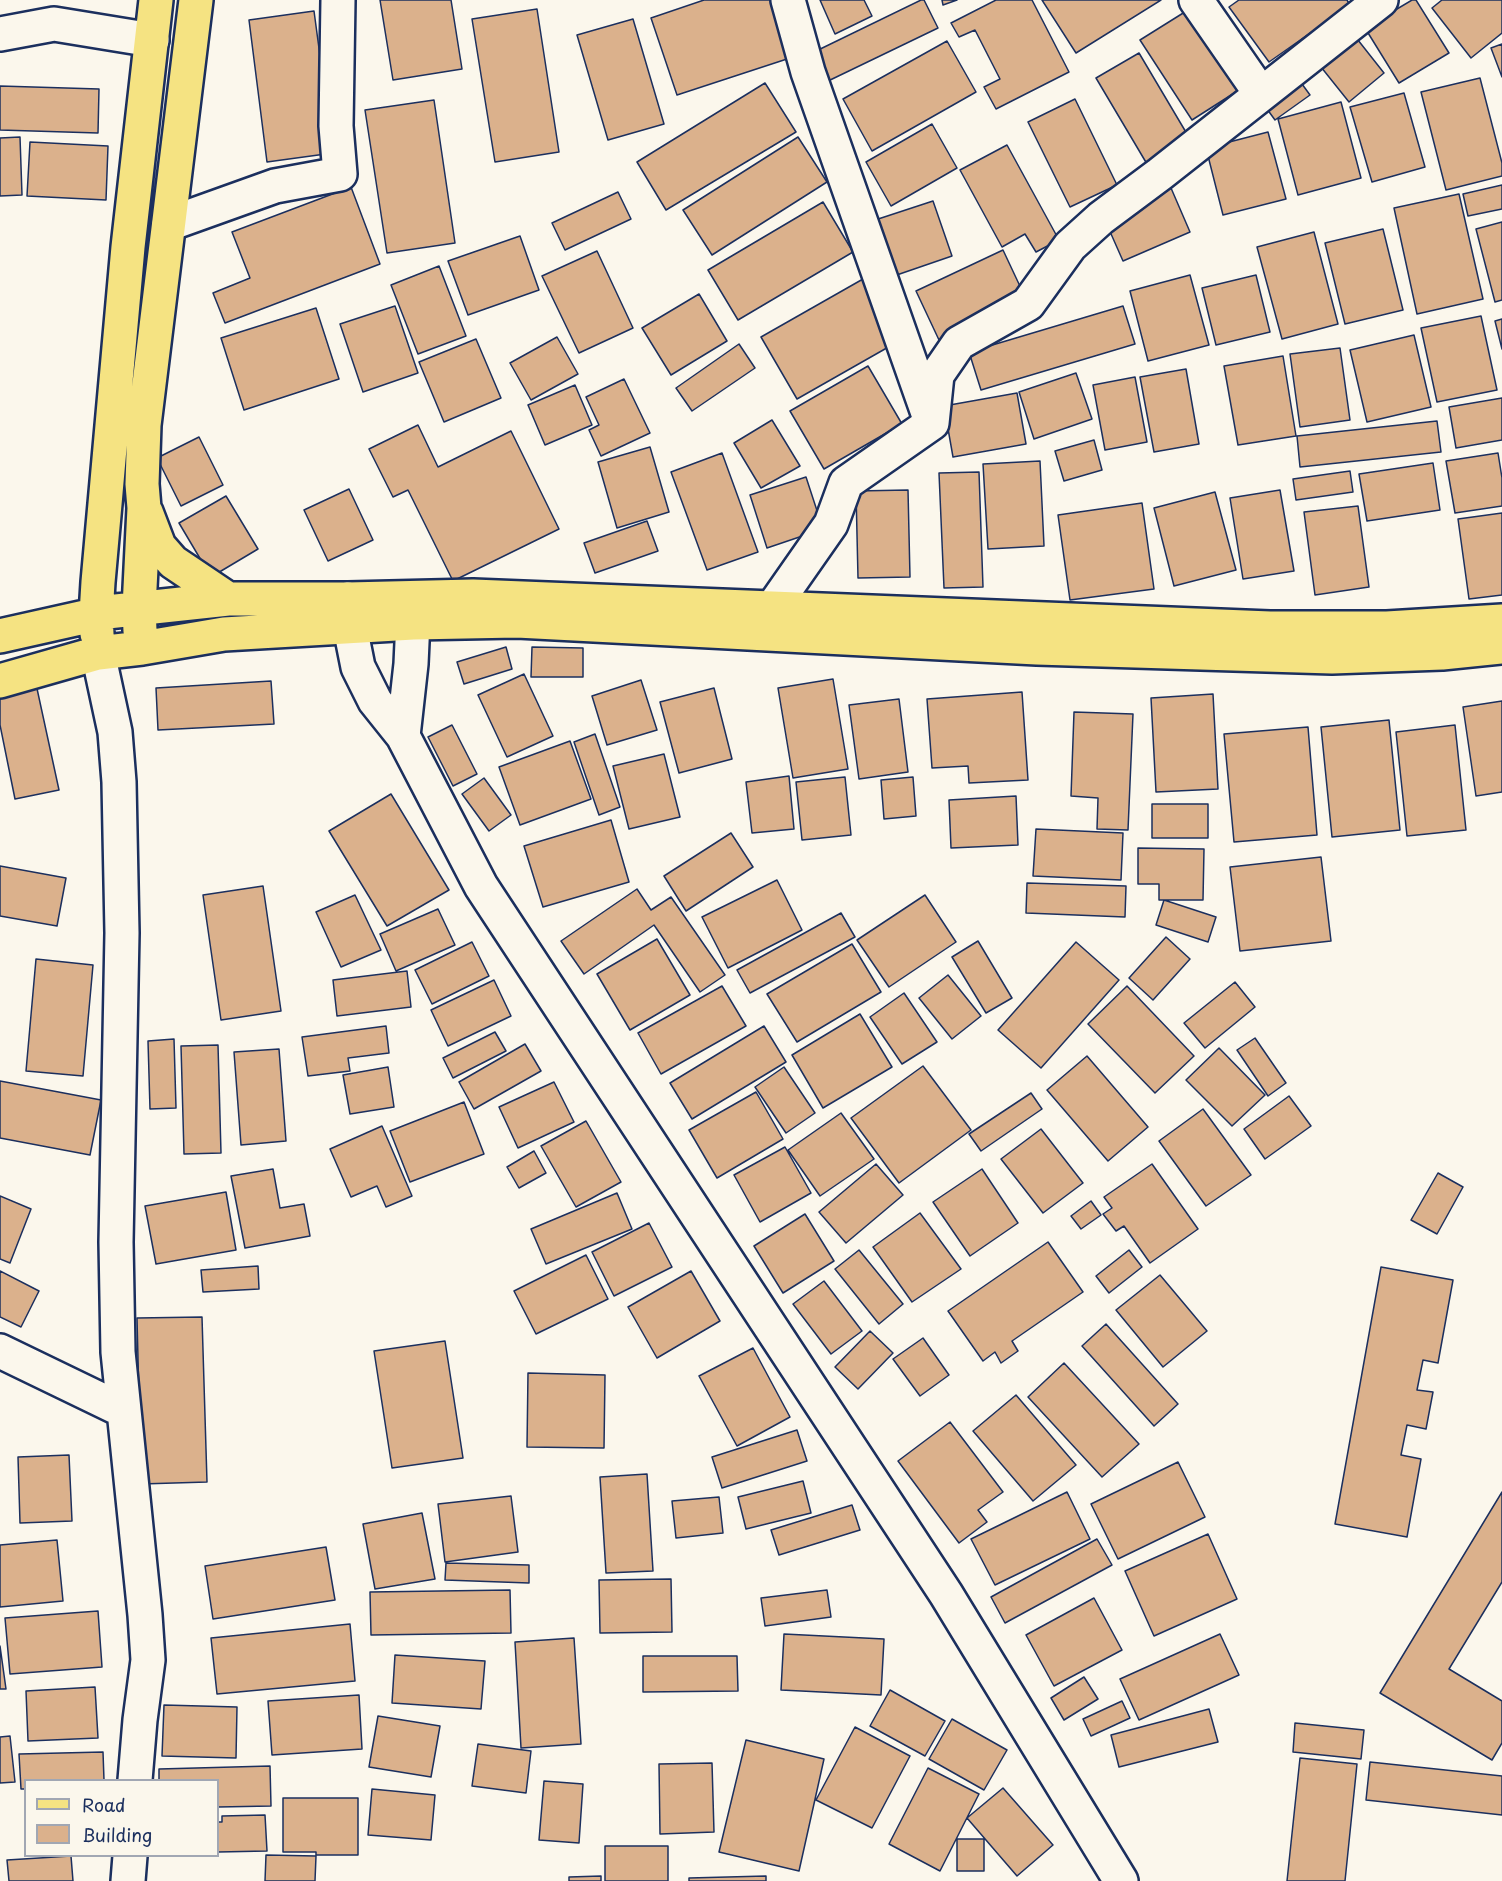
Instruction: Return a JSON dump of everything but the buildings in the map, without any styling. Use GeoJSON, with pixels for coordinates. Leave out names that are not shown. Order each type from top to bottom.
{"type":"FeatureCollection","features":[{"type":"Feature","properties":{"kind":"main road"},"geometry":{"type":"LineString","coordinates":[[98,653],[96,615],[128,247],[156,0]]}},
{"type":"Feature","properties":{"kind":"main road"},"geometry":{"type":"LineString","coordinates":[[142,648],[138,608],[144,508],[142,484],[144,425],[196,0]]}},
{"type":"Feature","properties":{"kind":"main road"},"geometry":{"type":"LineString","coordinates":[[144,508],[159,546],[172,562],[228,599]]}},
{"type":"Feature","properties":{"kind":"main road"},"geometry":{"type":"LineString","coordinates":[[414,610],[473,596],[1270,628],[1387,628],[1502,621]]}},
{"type":"Feature","properties":{"kind":"main road"},"geometry":{"type":"LineString","coordinates":[[0,636],[138,608],[228,599],[349,613]]}},
{"type":"Feature","properties":{"kind":"main road"},"geometry":{"type":"LineString","coordinates":[[0,681],[98,653],[142,648],[349,613],[414,610],[517,621],[1037,648],[1332,657],[1442,653],[1502,647]]}},
{"type":"Feature","properties":{"kind":"street"},"geometry":{"type":"LineString","coordinates":[[169,224],[275,186],[340,174],[336,126],[338,0]]}},
{"type":"Feature","properties":{"kind":"street"},"geometry":{"type":"LineString","coordinates":[[788,0],[808,72],[932,423]]}},
{"type":"Feature","properties":{"kind":"street"},"geometry":{"type":"LineString","coordinates":[[1196,0],[1261,94]]}},
{"type":"Feature","properties":{"kind":"street"},"geometry":{"type":"LineString","coordinates":[[773,607],[831,524],[846,483],[932,423],[937,375],[960,343],[1028,304],[1070,246],[1101,218],[1381,0]]}},
{"type":"Feature","properties":{"kind":"street"},"geometry":{"type":"LineString","coordinates":[[0,34],[54,24],[152,40]]}},
{"type":"Feature","properties":{"kind":"street"},"geometry":{"type":"LineString","coordinates":[[403,736],[409,698],[414,610]]}},
{"type":"Feature","properties":{"kind":"street"},"geometry":{"type":"LineString","coordinates":[[349,613],[358,668],[375,701],[403,736],[481,886],[946,1594],[1121,1881]]}},
{"type":"Feature","properties":{"kind":"street"},"geometry":{"type":"LineString","coordinates":[[98,653],[115,732],[119,782],[122,933],[116,1242],[118,1352],[148,1660],[135,1779]]}},
{"type":"Feature","properties":{"kind":"street"},"geometry":{"type":"LineString","coordinates":[[0,1351],[124,1411]]}},
{"type":"Feature","properties":{"kind":"street"},"geometry":{"type":"LineString","coordinates":[[128,1881],[130,1857]]}}]}
